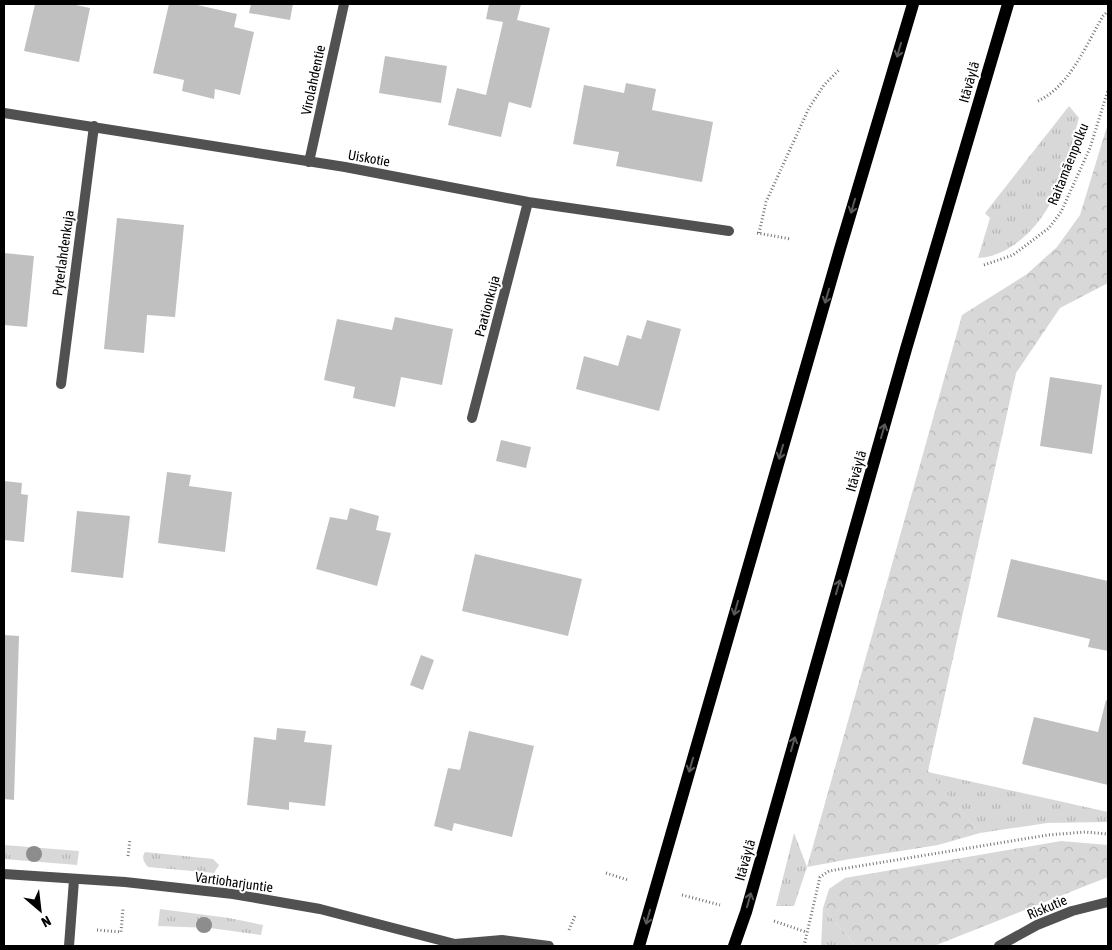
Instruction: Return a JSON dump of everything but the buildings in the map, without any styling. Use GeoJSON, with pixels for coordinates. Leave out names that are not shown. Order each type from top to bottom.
{"type":"FeatureCollection","features":[{"type":"Feature","properties":{"kind":"main road"},"geometry":{"type":"LineString","coordinates":[[639,946],[829,287],[913,4]]}},
{"type":"Feature","properties":{"kind":"main road","name":"Itäväylä"},"geometry":{"type":"LineString","coordinates":[[734,946],[746,912],[906,349],[1008,4]]}},
{"type":"Feature","properties":{"kind":"street","name":"Virolahdentie"},"geometry":{"type":"LineString","coordinates":[[309,162],[344,4]]}},
{"type":"Feature","properties":{"kind":"street","name":"Uiskotie"},"geometry":{"type":"LineString","coordinates":[[4,113],[309,162],[528,202],[729,231]]}},
{"type":"Feature","properties":{"kind":"street","name":"Pyterlahdenkuja"},"geometry":{"type":"LineString","coordinates":[[61,384],[94,126]]}},
{"type":"Feature","properties":{"kind":"street","name":"Paationkuja"},"geometry":{"type":"LineString","coordinates":[[472,418],[528,202]]}},
{"type":"Feature","properties":{"kind":"street","name":"Vartioharjuntie"},"geometry":{"type":"LineString","coordinates":[[4,874],[125,882],[233,894],[320,909],[457,945],[502,940],[549,946]]}},
{"type":"Feature","properties":{"kind":"street"},"geometry":{"type":"LineString","coordinates":[[69,946],[74,880]]}},
{"type":"Feature","properties":{"kind":"street","name":"Riskutie"},"geometry":{"type":"LineString","coordinates":[[999,946],[1037,925],[1072,910],[1108,902]]}},
{"type":"Feature","properties":{"kind":"path"},"geometry":{"type":"LineString","coordinates":[[1038,101],[1050,95],[1071,70],[1103,16],[1108,11]]}},
{"type":"Feature","properties":{"kind":"path"},"geometry":{"type":"LineString","coordinates":[[791,239],[759,233],[766,202],[809,108],[824,85],[839,70]]}},
{"type":"Feature","properties":{"kind":"path","name":"Raitamäenpolku"},"geometry":{"type":"LineString","coordinates":[[984,264],[1013,255],[1049,228],[1061,212],[1090,148],[1108,90]]}},
{"type":"Feature","properties":{"kind":"path"},"geometry":{"type":"LineString","coordinates":[[804,946],[820,877],[829,871],[1048,835],[1085,832],[1108,834]]}},
{"type":"Feature","properties":{"kind":"path"},"geometry":{"type":"LineString","coordinates":[[606,873],[746,912],[806,932]]}},
{"type":"Feature","properties":{"kind":"green space"},"geometry":{"type":"Polygon","coordinates":[[[1069,106],[1079,118],[1061,180],[1045,213],[1027,235],[1016,244],[991,256],[978,258],[990,218],[985,213],[1069,106]]]}},
{"type":"Feature","properties":{"kind":"green space"},"geometry":{"type":"Polygon","coordinates":[[[1108,123],[1108,283],[1060,308],[1016,373],[928,771],[980,833],[938,845],[807,867],[962,315],[1027,274],[1057,247],[1080,215],[1108,123]]]}},
{"type":"Feature","properties":{"kind":"green space"},"geometry":{"type":"Polygon","coordinates":[[[928,772],[1108,812],[1108,822],[1047,823],[980,833],[928,772]]]}},
{"type":"Feature","properties":{"kind":"green space"},"geometry":{"type":"Polygon","coordinates":[[[794,833],[807,867],[794,906],[776,906],[794,833]]]}},
{"type":"Feature","properties":{"kind":"green space"},"geometry":{"type":"Polygon","coordinates":[[[1061,841],[1108,845],[1108,877],[934,946],[856,946],[823,908],[829,889],[845,878],[1061,841]]]}},
{"type":"Feature","properties":{"kind":"green space"},"geometry":{"type":"Polygon","coordinates":[[[4,845],[79,851],[77,865],[4,859],[4,845]]]}},
{"type":"Feature","properties":{"kind":"green space"},"geometry":{"type":"Polygon","coordinates":[[[145,852],[213,859],[219,865],[214,873],[148,867],[143,858],[145,852]]]}},
{"type":"Feature","properties":{"kind":"green space"},"geometry":{"type":"Polygon","coordinates":[[[823,908],[856,946],[821,946],[823,908]]]}},
{"type":"Feature","properties":{"kind":"green space"},"geometry":{"type":"Polygon","coordinates":[[[160,909],[229,918],[263,925],[261,935],[210,928],[158,926],[160,909]]]}}]}
